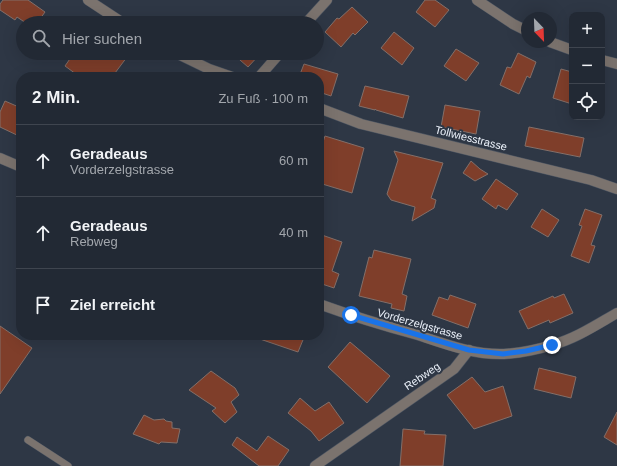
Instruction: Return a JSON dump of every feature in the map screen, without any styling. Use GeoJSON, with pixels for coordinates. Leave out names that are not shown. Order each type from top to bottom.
{"type":"FeatureCollection","features":[{"type":"Feature","properties":{"kind":"street"},"geometry":{"type":"LineString","coordinates":[[88,0],[113,16]]}},
{"type":"Feature","properties":{"kind":"street"},"geometry":{"type":"LineString","coordinates":[[312,16],[326,0]]}},
{"type":"Feature","properties":{"kind":"street"},"geometry":{"type":"LineString","coordinates":[[477,0],[521,28]]}},
{"type":"Feature","properties":{"kind":"street"},"geometry":{"type":"LineString","coordinates":[[557,45],[569,49]]}},
{"type":"Feature","properties":{"kind":"street"},"geometry":{"type":"LineString","coordinates":[[190,60],[218,72]]}},
{"type":"Feature","properties":{"kind":"street"},"geometry":{"type":"LineString","coordinates":[[263,72],[274,60]]}},
{"type":"Feature","properties":{"kind":"street"},"geometry":{"type":"LineString","coordinates":[[605,61],[617,64]]}},
{"type":"Feature","properties":{"kind":"street","name":"Tollwiesstrasse"},"geometry":{"type":"LineString","coordinates":[[324,110],[361,124],[591,180],[617,189]]}},
{"type":"Feature","properties":{"kind":"street"},"geometry":{"type":"LineString","coordinates":[[0,158],[16,165]]}},
{"type":"Feature","properties":{"kind":"street","name":"Vorderzelgstrasse"},"geometry":{"type":"LineString","coordinates":[[324,306],[469,350]]}},
{"type":"Feature","properties":{"kind":"street"},"geometry":{"type":"LineString","coordinates":[[469,350],[503,354],[526,351],[552,345],[576,336],[617,313]]}},
{"type":"Feature","properties":{"kind":"street","name":"Rebweg"},"geometry":{"type":"LineString","coordinates":[[315,466],[454,369],[469,350]]}},
{"type":"Feature","properties":{"kind":"lane"},"geometry":{"type":"LineString","coordinates":[[28,440],[68,466]]}},
{"type":"Feature","properties":{"kind":"building"},"geometry":{"type":"Polygon","coordinates":[[[3,0],[28,0],[45,12],[42,16],[16,16],[15,20],[0,10],[0,4],[3,0]]]}},
{"type":"Feature","properties":{"kind":"building"},"geometry":{"type":"Polygon","coordinates":[[[425,0],[435,0],[449,10],[435,27],[416,12],[425,0]]]}},
{"type":"Feature","properties":{"kind":"building"},"geometry":{"type":"Polygon","coordinates":[[[352,7],[368,22],[355,35],[353,33],[341,47],[325,32],[337,18],[339,19],[352,7]]]}},
{"type":"Feature","properties":{"kind":"building"},"geometry":{"type":"Polygon","coordinates":[[[394,32],[414,48],[402,65],[381,48],[394,32]]]}},
{"type":"Feature","properties":{"kind":"building"},"geometry":{"type":"Polygon","coordinates":[[[456,49],[479,63],[466,81],[444,66],[456,49]]]}},
{"type":"Feature","properties":{"kind":"building"},"geometry":{"type":"Polygon","coordinates":[[[518,53],[536,62],[530,78],[527,76],[519,94],[500,85],[507,67],[511,68],[518,53]]]}},
{"type":"Feature","properties":{"kind":"building"},"geometry":{"type":"Polygon","coordinates":[[[69,60],[125,60],[116,72],[73,72],[65,66],[69,60]]]}},
{"type":"Feature","properties":{"kind":"building"},"geometry":{"type":"Polygon","coordinates":[[[240,60],[254,60],[248,67],[240,60]]]}},
{"type":"Feature","properties":{"kind":"building"},"geometry":{"type":"Polygon","coordinates":[[[304,64],[338,74],[331,96],[324,94],[324,72],[301,72],[304,64]]]}},
{"type":"Feature","properties":{"kind":"building"},"geometry":{"type":"Polygon","coordinates":[[[561,69],[569,71],[569,103],[553,98],[561,69]]]}},
{"type":"Feature","properties":{"kind":"building"},"geometry":{"type":"Polygon","coordinates":[[[365,86],[409,96],[403,118],[375,109],[359,106],[365,86]]]}},
{"type":"Feature","properties":{"kind":"building"},"geometry":{"type":"Polygon","coordinates":[[[5,101],[16,106],[16,135],[0,127],[0,112],[5,101]]]}},
{"type":"Feature","properties":{"kind":"building"},"geometry":{"type":"Polygon","coordinates":[[[445,105],[480,111],[476,134],[441,127],[445,105]]]}},
{"type":"Feature","properties":{"kind":"building"},"geometry":{"type":"Polygon","coordinates":[[[529,127],[584,138],[580,157],[525,146],[529,127]]]}},
{"type":"Feature","properties":{"kind":"building"},"geometry":{"type":"Polygon","coordinates":[[[325,136],[364,148],[352,193],[324,185],[325,136]]]}},
{"type":"Feature","properties":{"kind":"building"},"geometry":{"type":"Polygon","coordinates":[[[394,151],[443,163],[431,198],[436,200],[434,208],[412,221],[415,207],[391,200],[387,194],[398,160],[394,151]]]}},
{"type":"Feature","properties":{"kind":"building"},"geometry":{"type":"Polygon","coordinates":[[[471,161],[488,174],[475,181],[463,173],[471,161]]]}},
{"type":"Feature","properties":{"kind":"building"},"geometry":{"type":"Polygon","coordinates":[[[496,179],[518,194],[507,210],[498,205],[496,209],[482,199],[496,179]]]}},
{"type":"Feature","properties":{"kind":"building"},"geometry":{"type":"Polygon","coordinates":[[[542,209],[559,220],[548,237],[531,227],[542,209]]]}},
{"type":"Feature","properties":{"kind":"building"},"geometry":{"type":"Polygon","coordinates":[[[585,209],[602,215],[591,245],[595,246],[589,263],[571,256],[582,226],[579,225],[585,209]]]}},
{"type":"Feature","properties":{"kind":"building"},"geometry":{"type":"Polygon","coordinates":[[[324,236],[342,242],[332,271],[339,274],[334,288],[324,285],[324,236]]]}},
{"type":"Feature","properties":{"kind":"building"},"geometry":{"type":"Polygon","coordinates":[[[374,250],[411,259],[402,294],[407,296],[404,311],[391,308],[392,304],[359,296],[369,257],[372,258],[374,250]]]}},
{"type":"Feature","properties":{"kind":"building"},"geometry":{"type":"Polygon","coordinates":[[[564,294],[573,313],[550,323],[549,320],[528,329],[519,311],[553,296],[554,298],[564,294]]]}},
{"type":"Feature","properties":{"kind":"building"},"geometry":{"type":"Polygon","coordinates":[[[450,295],[476,304],[468,328],[432,315],[439,297],[448,300],[450,295]]]}},
{"type":"Feature","properties":{"kind":"building"},"geometry":{"type":"Polygon","coordinates":[[[0,326],[16,337],[16,340],[20,340],[32,348],[0,394],[0,326]]]}},
{"type":"Feature","properties":{"kind":"building"},"geometry":{"type":"Polygon","coordinates":[[[263,340],[303,340],[298,352],[263,340]]]}},
{"type":"Feature","properties":{"kind":"building"},"geometry":{"type":"Polygon","coordinates":[[[350,342],[390,376],[367,403],[328,367],[350,342]]]}},
{"type":"Feature","properties":{"kind":"building"},"geometry":{"type":"Polygon","coordinates":[[[539,368],[576,377],[571,398],[534,389],[539,368]]]}},
{"type":"Feature","properties":{"kind":"building"},"geometry":{"type":"Polygon","coordinates":[[[211,371],[235,388],[239,395],[231,402],[237,412],[225,423],[212,411],[216,408],[189,390],[211,371]]]}},
{"type":"Feature","properties":{"kind":"building"},"geometry":{"type":"Polygon","coordinates":[[[472,377],[485,392],[503,386],[512,416],[474,429],[447,395],[472,377]]]}},
{"type":"Feature","properties":{"kind":"building"},"geometry":{"type":"Polygon","coordinates":[[[300,398],[315,411],[329,402],[344,423],[319,441],[311,431],[288,413],[300,398]]]}},
{"type":"Feature","properties":{"kind":"building"},"geometry":{"type":"Polygon","coordinates":[[[617,412],[617,445],[604,437],[617,412]]]}},
{"type":"Feature","properties":{"kind":"building"},"geometry":{"type":"Polygon","coordinates":[[[144,415],[154,420],[164,419],[172,422],[172,428],[180,429],[177,443],[161,442],[159,444],[133,434],[144,415]]]}},
{"type":"Feature","properties":{"kind":"building"},"geometry":{"type":"Polygon","coordinates":[[[403,429],[425,431],[424,434],[446,435],[443,466],[400,466],[403,429]]]}},
{"type":"Feature","properties":{"kind":"building"},"geometry":{"type":"Polygon","coordinates":[[[268,436],[289,450],[278,466],[259,466],[232,445],[237,437],[257,451],[268,436]]]}},
{"type":"Feature","properties":{"kind":"route"},"geometry":{"type":"LineString","coordinates":[[351,315],[449,345],[485,353],[503,354],[526,351],[552,345]]}}]}
